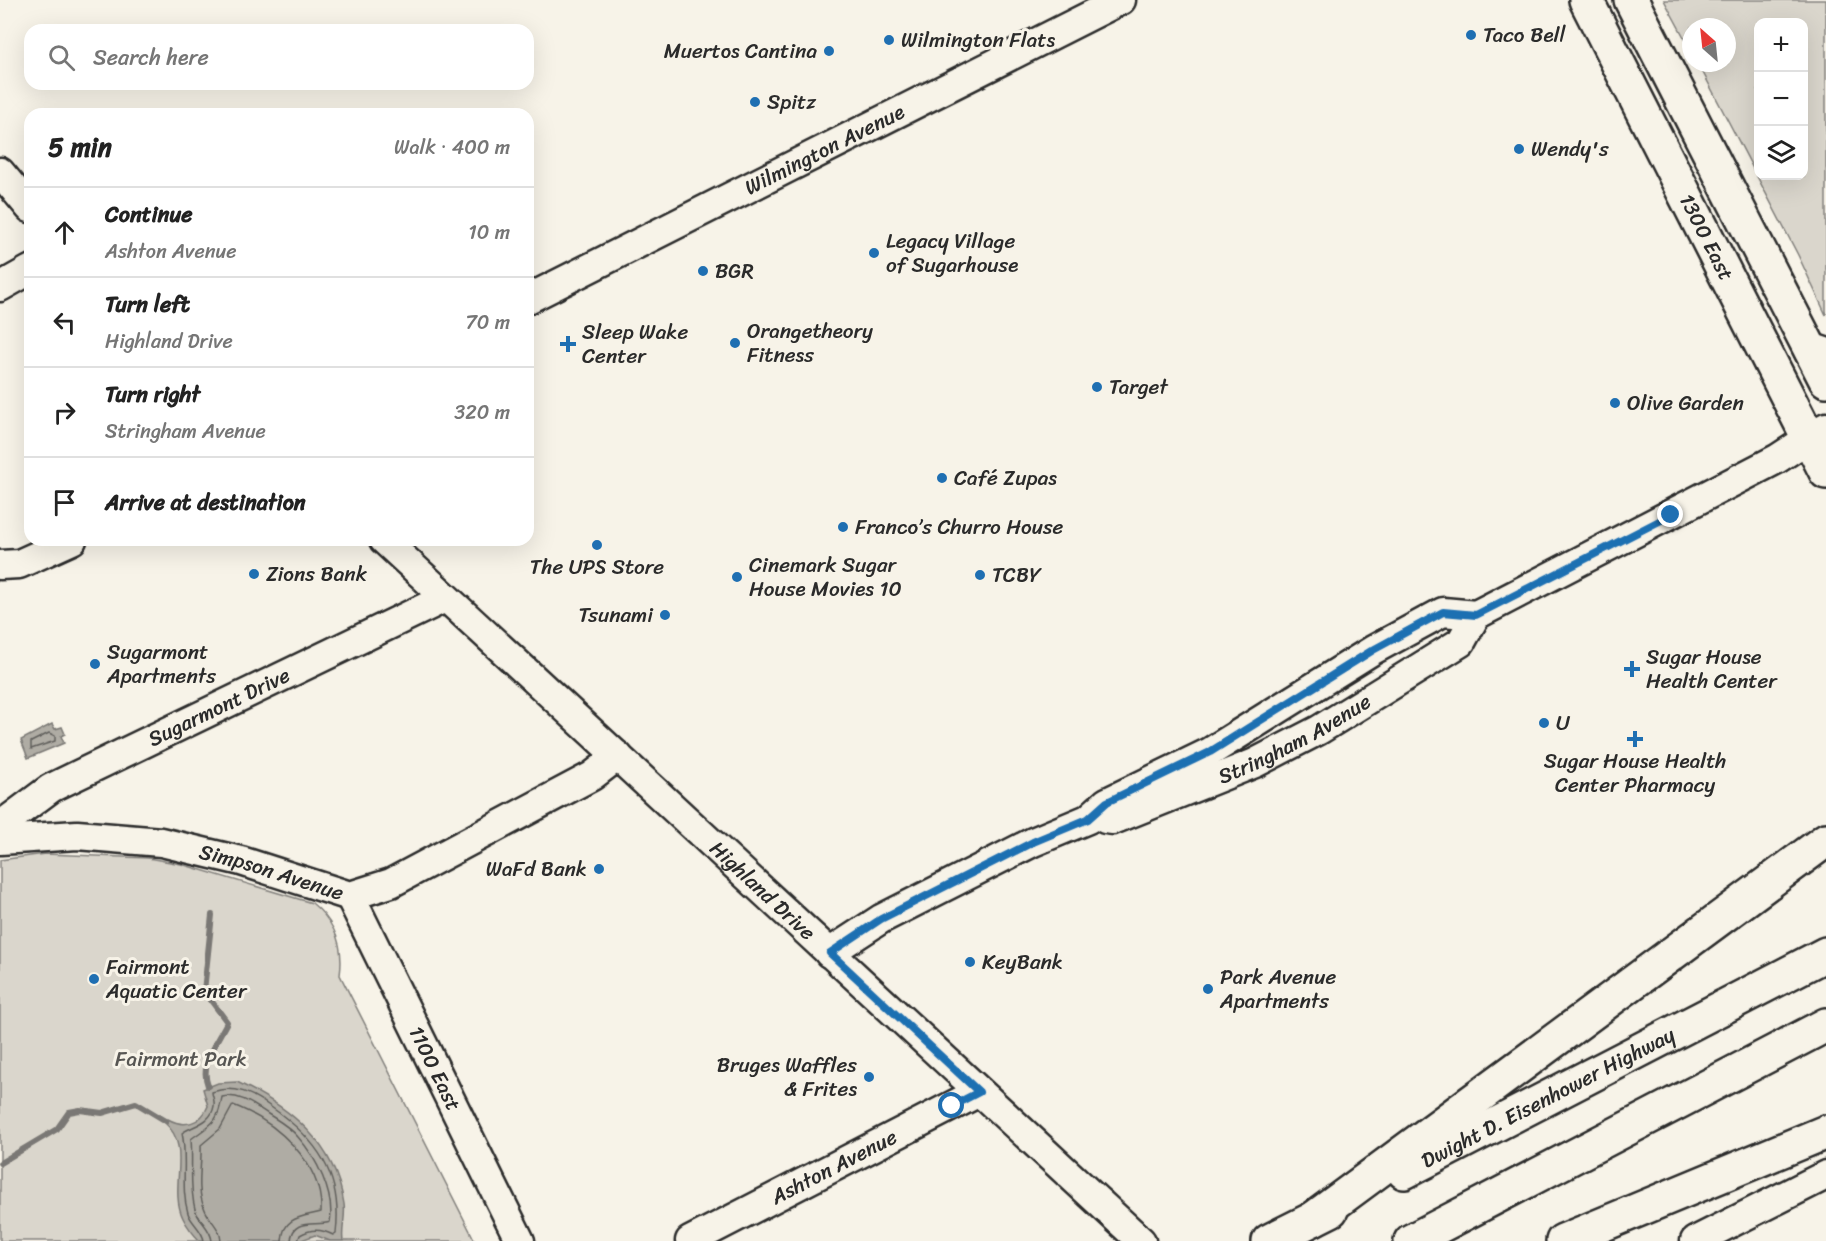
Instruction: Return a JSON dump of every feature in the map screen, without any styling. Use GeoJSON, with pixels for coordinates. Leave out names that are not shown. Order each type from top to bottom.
{"type":"FeatureCollection","features":[{"type":"Feature","properties":{"kind":"main road","name":"1300 East"},"geometry":{"type":"LineString","coordinates":[[1586,0],[1818,432],[1826,472]]}},
{"type":"Feature","properties":{"kind":"main road","name":"1300 East"},"geometry":{"type":"LineString","coordinates":[[1631,0],[1818,352],[1826,380]]}},
{"type":"Feature","properties":{"kind":"main road"},"geometry":{"type":"LineString","coordinates":[[1313,1219],[1826,840]]}},
{"type":"Feature","properties":{"kind":"main road","name":"Dwight D. Eisenhower Highway"},"geometry":{"type":"LineString","coordinates":[[1269,1241],[1826,954]]}},
{"type":"Feature","properties":{"kind":"main road"},"geometry":{"type":"LineString","coordinates":[[1411,1241],[1826,1025]]}},
{"type":"Feature","properties":{"kind":"main road"},"geometry":{"type":"LineString","coordinates":[[1563,1241],[1826,1132]]}},
{"type":"Feature","properties":{"kind":"street","name":"Wilmington Avenue"},"geometry":{"type":"LineString","coordinates":[[534,296],[1121,0]]}},
{"type":"Feature","properties":{"kind":"street"},"geometry":{"type":"LineString","coordinates":[[0,172],[24,201]]}},
{"type":"Feature","properties":{"kind":"street"},"geometry":{"type":"LineString","coordinates":[[0,287],[24,273]]}},
{"type":"Feature","properties":{"kind":"street"},"geometry":{"type":"LineString","coordinates":[[1476,615],[1777,459],[1818,432]]}},
{"type":"Feature","properties":{"kind":"street"},"geometry":{"type":"LineString","coordinates":[[0,565],[19,564],[59,546]]}},
{"type":"Feature","properties":{"kind":"street","name":"Highland Drive"},"geometry":{"type":"LineString","coordinates":[[390,546],[1142,1241]]}},
{"type":"Feature","properties":{"kind":"street","name":"Sugarmont Drive"},"geometry":{"type":"LineString","coordinates":[[0,826],[51,788],[445,598]]}},
{"type":"Feature","properties":{"kind":"street","name":"Stringham Avenue"},"geometry":{"type":"LineString","coordinates":[[830,953],[881,919],[1033,842],[1088,819],[1107,802],[1210,752],[1373,650],[1443,612],[1476,615],[1461,642],[1294,744],[1223,776],[1113,820],[1088,819]]}},
{"type":"Feature","properties":{"kind":"street","name":"Simpson Avenue"},"geometry":{"type":"LineString","coordinates":[[0,840],[77,835],[161,842],[241,861],[350,896],[402,877],[592,776],[618,756]]}},
{"type":"Feature","properties":{"kind":"street","name":"1100 East"},"geometry":{"type":"LineString","coordinates":[[350,896],[520,1241]]}},
{"type":"Feature","properties":{"kind":"street","name":"Ashton Avenue"},"geometry":{"type":"LineString","coordinates":[[690,1241],[979,1092]]}},
{"type":"Feature","properties":{"kind":"street"},"geometry":{"type":"LineString","coordinates":[[1695,1241],[1826,1175]]}},
{"type":"Feature","properties":{"kind":"green space"},"geometry":{"type":"Polygon","coordinates":[[[1664,0],[1826,0],[1826,315],[1759,180],[1808,180],[1808,18],[1754,18],[1754,171],[1703,72],[1736,72],[1736,18],[1682,18],[1682,33],[1664,0]]]}},
{"type":"Feature","properties":{"kind":"green space","name":"Fairmont Park"},"geometry":{"type":"Polygon","coordinates":[[[45,854],[148,858],[181,864],[312,903],[320,910],[332,927],[339,945],[340,975],[475,1241],[0,1241],[0,860],[45,854]]]}},
{"type":"Feature","properties":{"kind":"water"},"geometry":{"type":"Polygon","coordinates":[[[52,724],[55,729],[62,727],[65,734],[61,736],[64,743],[28,758],[21,740],[52,724]]]}},
{"type":"Feature","properties":{"kind":"water"},"geometry":{"type":"Polygon","coordinates":[[[237,1082],[275,1103],[307,1130],[320,1145],[339,1182],[344,1204],[343,1241],[330,1241],[315,1235],[299,1241],[200,1241],[183,1218],[178,1193],[178,1144],[165,1123],[168,1119],[174,1122],[191,1123],[201,1117],[208,1106],[203,1089],[218,1083],[237,1082]]]}},
{"type":"Feature","properties":{"kind":"waterway"},"geometry":{"type":"LineString","coordinates":[[208,1086],[207,1061],[227,1022],[204,991],[212,915]]}},
{"type":"Feature","properties":{"kind":"waterway"},"geometry":{"type":"LineString","coordinates":[[0,1163],[57,1129],[69,1112],[80,1110],[102,1113],[136,1103],[166,1121]]}},
{"type":"Feature","properties":{"kind":"place","name":"Taco Bell"},"geometry":{"type":"Point","coordinates":[1471,35]}},
{"type":"Feature","properties":{"kind":"place","name":"Wilmington Flats"},"geometry":{"type":"Point","coordinates":[889,40]}},
{"type":"Feature","properties":{"kind":"place","name":"Muertos Cantina"},"geometry":{"type":"Point","coordinates":[829,51]}},
{"type":"Feature","properties":{"kind":"place","name":"Spitz"},"geometry":{"type":"Point","coordinates":[755,102]}},
{"type":"Feature","properties":{"kind":"place","name":"Wendy's"},"geometry":{"type":"Point","coordinates":[1519,149]}},
{"type":"Feature","properties":{"kind":"place","name":"Legacy Village of Sugarhouse"},"geometry":{"type":"Point","coordinates":[874,253]}},
{"type":"Feature","properties":{"kind":"place","name":"BGR"},"geometry":{"type":"Point","coordinates":[703,271]}},
{"type":"Feature","properties":{"kind":"place","name":"Orangetheory Fitness"},"geometry":{"type":"Point","coordinates":[735,343]}},
{"type":"Feature","properties":{"kind":"place","name":"Sleep Wake Center"},"geometry":{"type":"Point","coordinates":[568,344]}},
{"type":"Feature","properties":{"kind":"place","name":"Target"},"geometry":{"type":"Point","coordinates":[1097,387]}},
{"type":"Feature","properties":{"kind":"place","name":"Olive Garden"},"geometry":{"type":"Point","coordinates":[1615,403]}},
{"type":"Feature","properties":{"kind":"place","name":"Café Zupas"},"geometry":{"type":"Point","coordinates":[942,478]}},
{"type":"Feature","properties":{"kind":"place","name":"Franco’s Churro House"},"geometry":{"type":"Point","coordinates":[843,527]}},
{"type":"Feature","properties":{"kind":"place","name":"The UPS Store"},"geometry":{"type":"Point","coordinates":[597,545]}},
{"type":"Feature","properties":{"kind":"place","name":"Zions Bank"},"geometry":{"type":"Point","coordinates":[254,574]}},
{"type":"Feature","properties":{"kind":"place","name":"TCBY"},"geometry":{"type":"Point","coordinates":[980,575]}},
{"type":"Feature","properties":{"kind":"place","name":"Cinemark Sugar House Movies 10"},"geometry":{"type":"Point","coordinates":[737,577]}},
{"type":"Feature","properties":{"kind":"place","name":"Tsunami"},"geometry":{"type":"Point","coordinates":[665,615]}},
{"type":"Feature","properties":{"kind":"place","name":"Sugarmont Apartments"},"geometry":{"type":"Point","coordinates":[95,664]}},
{"type":"Feature","properties":{"kind":"place","name":"Sugar House Health Center"},"geometry":{"type":"Point","coordinates":[1632,669]}},
{"type":"Feature","properties":{"kind":"place","name":"U"},"geometry":{"type":"Point","coordinates":[1544,723]}},
{"type":"Feature","properties":{"kind":"place","name":"Sugar House Health Center Pharmacy"},"geometry":{"type":"Point","coordinates":[1635,739]}},
{"type":"Feature","properties":{"kind":"place","name":"WaFd Bank"},"geometry":{"type":"Point","coordinates":[599,869]}},
{"type":"Feature","properties":{"kind":"place","name":"KeyBank"},"geometry":{"type":"Point","coordinates":[970,962]}},
{"type":"Feature","properties":{"kind":"place","name":"Fairmont Aquatic Center"},"geometry":{"type":"Point","coordinates":[94,979]}},
{"type":"Feature","properties":{"kind":"place","name":"Park Avenue Apartments"},"geometry":{"type":"Point","coordinates":[1208,989]}},
{"type":"Feature","properties":{"kind":"place","name":"Bruges Waffles & Frites"},"geometry":{"type":"Point","coordinates":[869,1077]}},
{"type":"Feature","properties":{"kind":"route"},"geometry":{"type":"LineString","coordinates":[[952,1106],[979,1092],[830,953],[881,919],[1033,842],[1088,819],[1107,802],[1167,775],[1210,752],[1373,650],[1443,612],[1476,615],[1671,515]]}}]}
